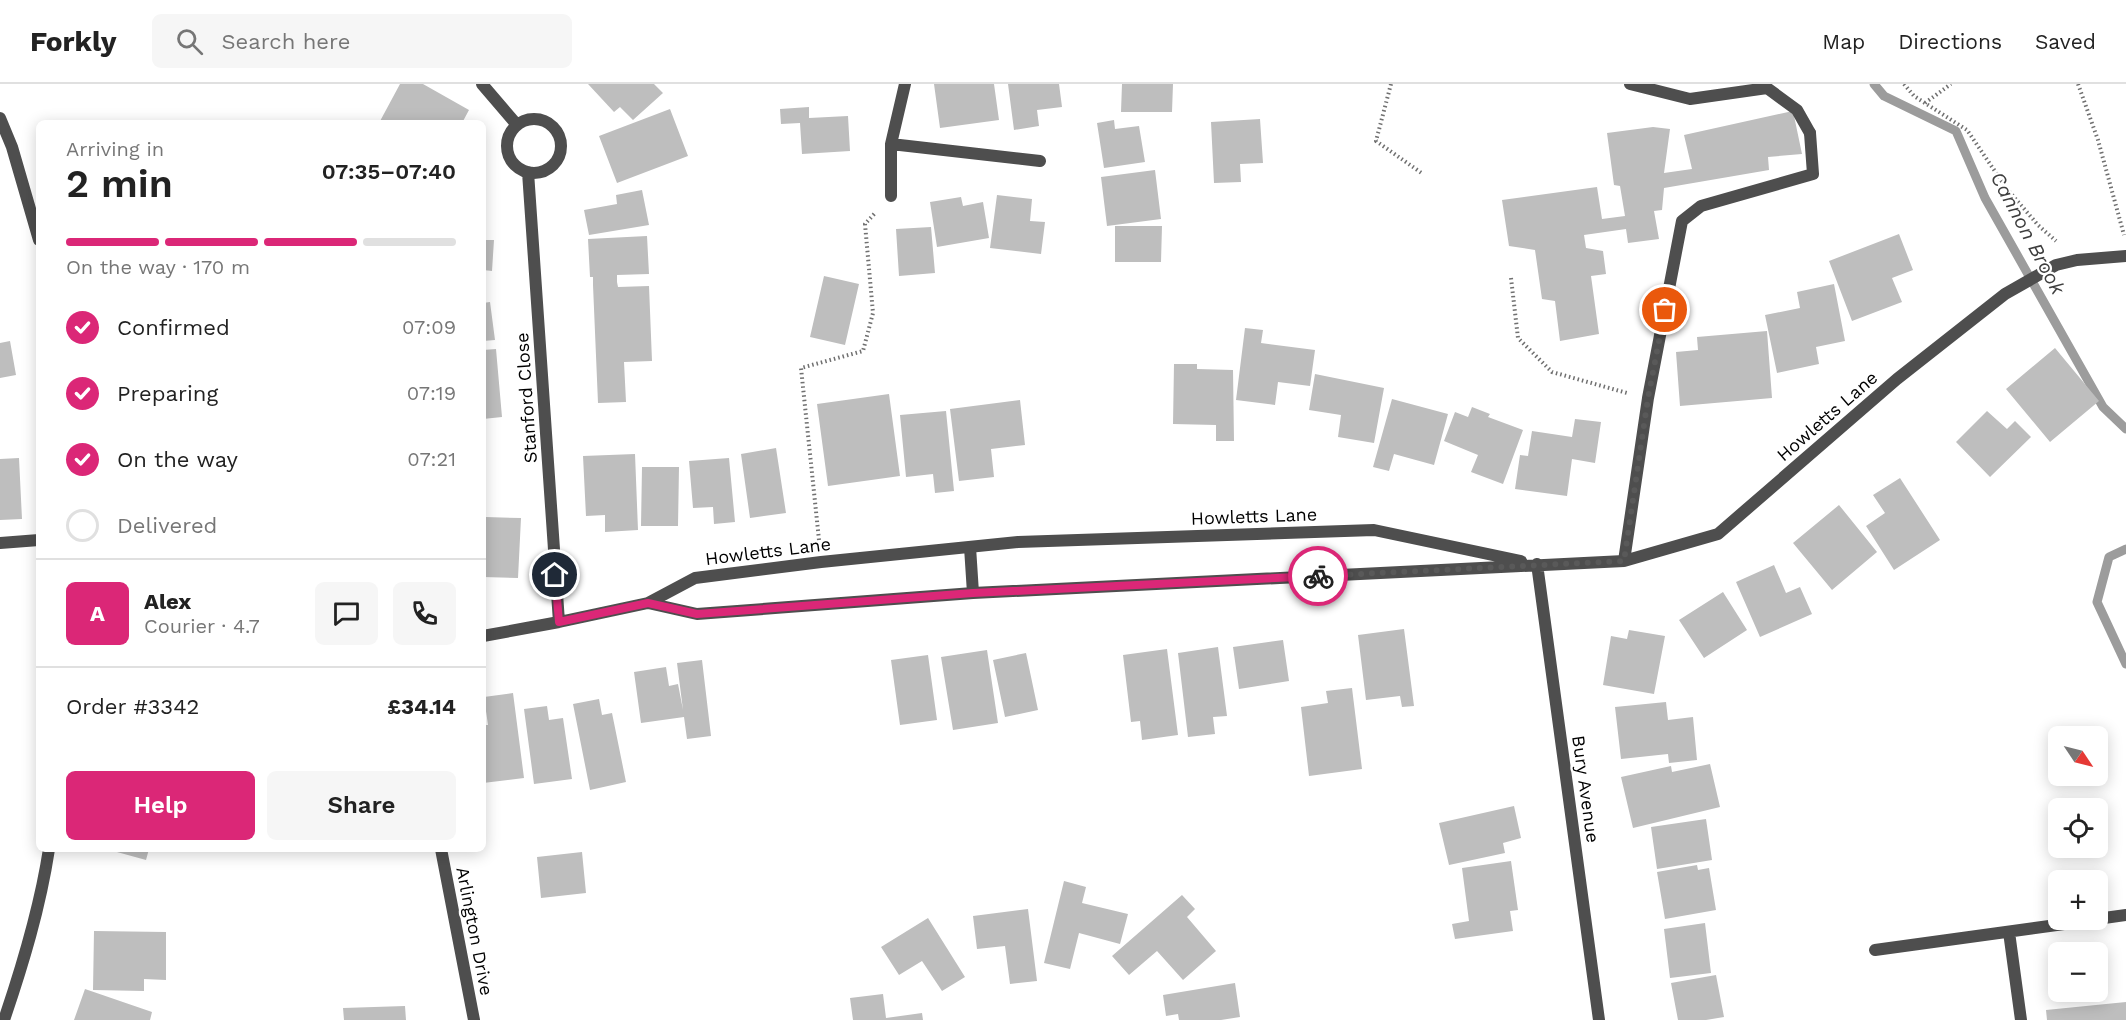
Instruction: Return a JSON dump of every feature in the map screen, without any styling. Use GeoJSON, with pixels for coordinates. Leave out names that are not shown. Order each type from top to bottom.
{"type":"FeatureCollection","features":[{"type":"Feature","properties":{"kind":"street"},"geometry":{"type":"LineString","coordinates":[[482,84],[517,125]]}},
{"type":"Feature","properties":{"kind":"street"},"geometry":{"type":"LineString","coordinates":[[891,196],[891,144],[904,84]]}},
{"type":"Feature","properties":{"kind":"street"},"geometry":{"type":"LineString","coordinates":[[1624,561],[1648,398],[1682,221],[1701,206],[1813,174],[1810,133],[1797,110],[1767,88],[1690,99],[1630,84]]}},
{"type":"Feature","properties":{"kind":"street"},"geometry":{"type":"LineString","coordinates":[[0,118],[12,147],[36,230]]}},
{"type":"Feature","properties":{"kind":"street"},"geometry":{"type":"LineString","coordinates":[[533,119],[550,124],[560,139],[561,148],[554,164],[537,172],[528,172],[514,163],[507,148],[511,131],[517,125],[533,119]]}},
{"type":"Feature","properties":{"kind":"street"},"geometry":{"type":"LineString","coordinates":[[891,144],[1040,161]]}},
{"type":"Feature","properties":{"kind":"street","name":"Stanford Close"},"geometry":{"type":"LineString","coordinates":[[528,172],[559,622]]}},
{"type":"Feature","properties":{"kind":"street","name":"Howletts Lane"},"geometry":{"type":"LineString","coordinates":[[648,603],[697,614],[973,593],[1624,561],[1718,534],[1898,379],[2012,290],[2050,268],[2077,260],[2126,256]]}},
{"type":"Feature","properties":{"kind":"street","name":"Howletts Lane"},"geometry":{"type":"LineString","coordinates":[[486,635],[648,603],[695,578],[821,562],[1018,542],[1374,530],[1537,564]]}},
{"type":"Feature","properties":{"kind":"street"},"geometry":{"type":"LineString","coordinates":[[0,543],[36,540]]}},
{"type":"Feature","properties":{"kind":"street"},"geometry":{"type":"LineString","coordinates":[[970,547],[973,593]]}},
{"type":"Feature","properties":{"kind":"street","name":"Bury Avenue"},"geometry":{"type":"LineString","coordinates":[[1537,564],[1599,1020]]}},
{"type":"Feature","properties":{"kind":"street"},"geometry":{"type":"LineString","coordinates":[[4,1020],[24,962],[45,877],[49,852]]}},
{"type":"Feature","properties":{"kind":"street","name":"Arlington Drive"},"geometry":{"type":"LineString","coordinates":[[442,852],[474,1020]]}},
{"type":"Feature","properties":{"kind":"street"},"geometry":{"type":"LineString","coordinates":[[2108,917],[2126,915]]}},
{"type":"Feature","properties":{"kind":"street"},"geometry":{"type":"LineString","coordinates":[[1875,950],[2048,926]]}},
{"type":"Feature","properties":{"kind":"street"},"geometry":{"type":"LineString","coordinates":[[2009,932],[2021,1020]]}},
{"type":"Feature","properties":{"kind":"path"},"geometry":{"type":"LineString","coordinates":[[1391,84],[1376,141],[1423,174]]}},
{"type":"Feature","properties":{"kind":"path"},"geometry":{"type":"LineString","coordinates":[[1904,84],[1914,96],[1967,130],[2007,189],[2038,225],[2077,260]]}},
{"type":"Feature","properties":{"kind":"path"},"geometry":{"type":"LineString","coordinates":[[1925,103],[1950,84]]}},
{"type":"Feature","properties":{"kind":"path"},"geometry":{"type":"LineString","coordinates":[[2078,84],[2098,140],[2126,242]]}},
{"type":"Feature","properties":{"kind":"path"},"geometry":{"type":"LineString","coordinates":[[821,562],[801,368],[863,351],[873,314],[865,224],[891,196]]}},
{"type":"Feature","properties":{"kind":"path"},"geometry":{"type":"LineString","coordinates":[[1511,278],[1518,338],[1552,372],[1648,398]]}},
{"type":"Feature","properties":{"kind":"building"},"geometry":{"type":"Polygon","coordinates":[[[400,84],[423,84],[469,110],[464,120],[381,120],[400,84]]]}},
{"type":"Feature","properties":{"kind":"building"},"geometry":{"type":"Polygon","coordinates":[[[588,84],[654,84],[663,93],[633,120],[620,107],[614,112],[588,84]]]}},
{"type":"Feature","properties":{"kind":"building"},"geometry":{"type":"Polygon","coordinates":[[[934,84],[994,84],[999,120],[940,128],[934,84]]]}},
{"type":"Feature","properties":{"kind":"building"},"geometry":{"type":"Polygon","coordinates":[[[1008,84],[1059,84],[1062,107],[1037,110],[1039,126],[1014,130],[1008,84]]]}},
{"type":"Feature","properties":{"kind":"building"},"geometry":{"type":"Polygon","coordinates":[[[1122,84],[1173,84],[1172,112],[1121,112],[1122,84]]]}},
{"type":"Feature","properties":{"kind":"building"},"geometry":{"type":"Polygon","coordinates":[[[809,107],[809,118],[848,116],[850,151],[802,154],[800,123],[781,124],[780,109],[809,107]]]}},
{"type":"Feature","properties":{"kind":"building"},"geometry":{"type":"Polygon","coordinates":[[[670,109],[688,156],[617,183],[599,136],[670,109]]]}},
{"type":"Feature","properties":{"kind":"building"},"geometry":{"type":"Polygon","coordinates":[[[1793,111],[1802,154],[1768,157],[1769,170],[1664,188],[1662,210],[1654,211],[1659,239],[1628,243],[1626,229],[1584,235],[1586,248],[1603,251],[1606,274],[1591,276],[1599,334],[1560,341],[1555,301],[1542,299],[1535,250],[1509,246],[1502,200],[1597,187],[1602,219],[1625,216],[1620,186],[1614,185],[1607,133],[1653,127],[1670,129],[1664,173],[1692,169],[1684,135],[1793,111]]]}},
{"type":"Feature","properties":{"kind":"building"},"geometry":{"type":"Polygon","coordinates":[[[1260,119],[1263,163],[1240,164],[1241,182],[1214,183],[1211,122],[1260,119]]]}},
{"type":"Feature","properties":{"kind":"building"},"geometry":{"type":"Polygon","coordinates":[[[1114,120],[1115,129],[1139,126],[1145,162],[1104,168],[1097,123],[1114,120]]]}},
{"type":"Feature","properties":{"kind":"building"},"geometry":{"type":"Polygon","coordinates":[[[1155,170],[1161,219],[1107,226],[1101,177],[1155,170]]]}},
{"type":"Feature","properties":{"kind":"building"},"geometry":{"type":"Polygon","coordinates":[[[642,190],[649,225],[589,235],[584,210],[617,204],[616,195],[642,190]]]}},
{"type":"Feature","properties":{"kind":"building"},"geometry":{"type":"Polygon","coordinates":[[[997,195],[1032,199],[1030,221],[1045,222],[1041,254],[990,248],[997,195]]]}},
{"type":"Feature","properties":{"kind":"building"},"geometry":{"type":"Polygon","coordinates":[[[961,197],[963,206],[983,202],[989,238],[937,247],[930,202],[961,197]]]}},
{"type":"Feature","properties":{"kind":"building"},"geometry":{"type":"Polygon","coordinates":[[[1115,226],[1162,226],[1161,262],[1115,262],[1115,226]]]}},
{"type":"Feature","properties":{"kind":"building"},"geometry":{"type":"Polygon","coordinates":[[[931,227],[935,273],[899,276],[896,229],[931,227]]]}},
{"type":"Feature","properties":{"kind":"building"},"geometry":{"type":"Polygon","coordinates":[[[1899,234],[1913,270],[1892,278],[1902,302],[1852,321],[1829,261],[1899,234]]]}},
{"type":"Feature","properties":{"kind":"building"},"geometry":{"type":"Polygon","coordinates":[[[647,236],[649,274],[617,275],[617,282],[618,287],[649,286],[652,361],[624,362],[626,402],[598,403],[593,277],[590,277],[588,239],[647,236]]]}},
{"type":"Feature","properties":{"kind":"building"},"geometry":{"type":"Polygon","coordinates":[[[486,240],[494,240],[492,271],[486,270],[486,240]]]}},
{"type":"Feature","properties":{"kind":"building"},"geometry":{"type":"Polygon","coordinates":[[[824,276],[859,284],[845,345],[810,337],[824,276]]]}},
{"type":"Feature","properties":{"kind":"building"},"geometry":{"type":"Polygon","coordinates":[[[1834,284],[1845,341],[1816,347],[1819,364],[1777,373],[1765,315],[1800,308],[1797,292],[1834,284]]]}},
{"type":"Feature","properties":{"kind":"building"},"geometry":{"type":"Polygon","coordinates":[[[490,302],[495,340],[486,341],[486,303],[490,302]]]}},
{"type":"Feature","properties":{"kind":"building"},"geometry":{"type":"Polygon","coordinates":[[[1245,328],[1263,330],[1261,343],[1315,350],[1310,386],[1278,382],[1275,405],[1236,400],[1245,328]]]}},
{"type":"Feature","properties":{"kind":"building"},"geometry":{"type":"Polygon","coordinates":[[[1767,331],[1772,398],[1680,406],[1676,352],[1698,350],[1697,337],[1767,331]]]}},
{"type":"Feature","properties":{"kind":"building"},"geometry":{"type":"Polygon","coordinates":[[[10,341],[16,375],[0,378],[0,343],[10,341]]]}},
{"type":"Feature","properties":{"kind":"building"},"geometry":{"type":"Polygon","coordinates":[[[2055,348],[2099,401],[2050,442],[2006,389],[2055,348]]]}},
{"type":"Feature","properties":{"kind":"building"},"geometry":{"type":"Polygon","coordinates":[[[496,349],[502,417],[486,419],[486,350],[496,349]]]}},
{"type":"Feature","properties":{"kind":"building"},"geometry":{"type":"Polygon","coordinates":[[[1174,364],[1197,364],[1197,369],[1233,370],[1234,441],[1216,441],[1216,425],[1173,424],[1174,364]]]}},
{"type":"Feature","properties":{"kind":"building"},"geometry":{"type":"Polygon","coordinates":[[[1315,374],[1384,388],[1374,443],[1338,437],[1341,415],[1309,410],[1315,374]]]}},
{"type":"Feature","properties":{"kind":"building"},"geometry":{"type":"Polygon","coordinates":[[[889,394],[900,476],[828,486],[817,404],[889,394]]]}},
{"type":"Feature","properties":{"kind":"building"},"geometry":{"type":"Polygon","coordinates":[[[1392,399],[1448,414],[1434,465],[1394,454],[1389,471],[1373,467],[1392,399]]]}},
{"type":"Feature","properties":{"kind":"building"},"geometry":{"type":"Polygon","coordinates":[[[1020,400],[1025,445],[991,449],[994,477],[959,481],[950,409],[1020,400]]]}},
{"type":"Feature","properties":{"kind":"building"},"geometry":{"type":"Polygon","coordinates":[[[1472,407],[1490,414],[1488,417],[1523,430],[1503,484],[1471,472],[1478,455],[1444,441],[1455,412],[1468,417],[1472,407]]]}},
{"type":"Feature","properties":{"kind":"building"},"geometry":{"type":"Polygon","coordinates":[[[946,411],[954,491],[935,493],[933,474],[906,477],[900,415],[946,411]]]}},
{"type":"Feature","properties":{"kind":"building"},"geometry":{"type":"Polygon","coordinates":[[[1987,411],[2007,429],[2015,421],[2031,437],[1990,477],[1956,442],[1987,411]]]}},
{"type":"Feature","properties":{"kind":"building"},"geometry":{"type":"Polygon","coordinates":[[[1575,419],[1601,422],[1595,463],[1572,459],[1567,496],[1515,489],[1520,455],[1528,456],[1532,431],[1572,437],[1575,419]]]}},
{"type":"Feature","properties":{"kind":"building"},"geometry":{"type":"Polygon","coordinates":[[[776,448],[786,513],[750,518],[741,454],[776,448]]]}},
{"type":"Feature","properties":{"kind":"building"},"geometry":{"type":"Polygon","coordinates":[[[635,454],[638,530],[605,532],[605,515],[586,516],[583,456],[635,454]]]}},
{"type":"Feature","properties":{"kind":"building"},"geometry":{"type":"Polygon","coordinates":[[[19,458],[22,519],[0,520],[0,459],[19,458]]]}},
{"type":"Feature","properties":{"kind":"building"},"geometry":{"type":"Polygon","coordinates":[[[729,458],[735,522],[714,524],[713,507],[693,508],[689,461],[729,458]]]}},
{"type":"Feature","properties":{"kind":"building"},"geometry":{"type":"Polygon","coordinates":[[[642,467],[679,467],[678,526],[641,526],[642,467]]]}},
{"type":"Feature","properties":{"kind":"building"},"geometry":{"type":"Polygon","coordinates":[[[1900,478],[1940,540],[1894,570],[1866,526],[1885,513],[1873,495],[1900,478]]]}},
{"type":"Feature","properties":{"kind":"building"},"geometry":{"type":"Polygon","coordinates":[[[1839,505],[1877,552],[1832,590],[1793,543],[1839,505]]]}},
{"type":"Feature","properties":{"kind":"building"},"geometry":{"type":"Polygon","coordinates":[[[486,517],[521,518],[518,578],[486,577],[486,517]]]}},
{"type":"Feature","properties":{"kind":"building"},"geometry":{"type":"Polygon","coordinates":[[[1774,565],[1786,593],[1800,587],[1812,614],[1760,637],[1736,582],[1774,565]]]}},
{"type":"Feature","properties":{"kind":"building"},"geometry":{"type":"Polygon","coordinates":[[[1723,592],[1747,630],[1704,658],[1679,620],[1723,592]]]}},
{"type":"Feature","properties":{"kind":"building"},"geometry":{"type":"Polygon","coordinates":[[[1404,629],[1414,706],[1402,707],[1400,696],[1366,700],[1358,635],[1404,629]]]}},
{"type":"Feature","properties":{"kind":"building"},"geometry":{"type":"Polygon","coordinates":[[[1629,630],[1665,636],[1654,694],[1603,685],[1611,636],[1627,639],[1629,630]]]}},
{"type":"Feature","properties":{"kind":"building"},"geometry":{"type":"Polygon","coordinates":[[[1283,640],[1289,681],[1239,689],[1233,647],[1283,640]]]}},
{"type":"Feature","properties":{"kind":"building"},"geometry":{"type":"Polygon","coordinates":[[[1218,647],[1227,716],[1213,717],[1215,734],[1188,737],[1178,653],[1218,647]]]}},
{"type":"Feature","properties":{"kind":"building"},"geometry":{"type":"Polygon","coordinates":[[[1167,649],[1178,735],[1142,740],[1140,721],[1131,722],[1123,655],[1167,649]]]}},
{"type":"Feature","properties":{"kind":"building"},"geometry":{"type":"Polygon","coordinates":[[[987,650],[998,723],[953,730],[941,657],[987,650]]]}},
{"type":"Feature","properties":{"kind":"building"},"geometry":{"type":"Polygon","coordinates":[[[1026,653],[1038,710],[1005,717],[993,660],[1026,653]]]}},
{"type":"Feature","properties":{"kind":"building"},"geometry":{"type":"Polygon","coordinates":[[[928,655],[937,720],[900,725],[891,660],[928,655]]]}},
{"type":"Feature","properties":{"kind":"building"},"geometry":{"type":"Polygon","coordinates":[[[702,660],[711,736],[687,739],[684,717],[641,723],[634,672],[666,667],[669,686],[678,684],[683,710],[677,663],[702,660]]]}},
{"type":"Feature","properties":{"kind":"building"},"geometry":{"type":"Polygon","coordinates":[[[1352,688],[1362,769],[1309,776],[1301,707],[1328,703],[1326,691],[1352,688]]]}},
{"type":"Feature","properties":{"kind":"building"},"geometry":{"type":"Polygon","coordinates":[[[513,693],[524,778],[486,783],[486,725],[488,725],[486,697],[513,693]]]}},
{"type":"Feature","properties":{"kind":"building"},"geometry":{"type":"Polygon","coordinates":[[[599,699],[602,715],[612,713],[626,782],[590,790],[573,704],[599,699]]]}},
{"type":"Feature","properties":{"kind":"building"},"geometry":{"type":"Polygon","coordinates":[[[1666,702],[1668,720],[1693,717],[1697,760],[1669,763],[1668,754],[1621,759],[1615,707],[1666,702]]]}},
{"type":"Feature","properties":{"kind":"building"},"geometry":{"type":"Polygon","coordinates":[[[547,706],[549,720],[563,718],[572,779],[534,784],[524,709],[547,706]]]}},
{"type":"Feature","properties":{"kind":"building"},"geometry":{"type":"Polygon","coordinates":[[[1710,764],[1720,807],[1633,828],[1621,777],[1671,766],[1672,772],[1710,764]]]}},
{"type":"Feature","properties":{"kind":"building"},"geometry":{"type":"Polygon","coordinates":[[[1514,806],[1521,838],[1503,843],[1505,853],[1449,865],[1439,823],[1514,806]]]}},
{"type":"Feature","properties":{"kind":"building"},"geometry":{"type":"Polygon","coordinates":[[[1706,819],[1712,860],[1657,869],[1651,827],[1706,819]]]}},
{"type":"Feature","properties":{"kind":"building"},"geometry":{"type":"Polygon","coordinates":[[[117,852],[148,852],[146,860],[117,852]]]}},
{"type":"Feature","properties":{"kind":"building"},"geometry":{"type":"Polygon","coordinates":[[[582,852],[586,893],[541,898],[537,857],[582,852]]]}},
{"type":"Feature","properties":{"kind":"building"},"geometry":{"type":"Polygon","coordinates":[[[1511,861],[1518,910],[1510,911],[1513,931],[1455,939],[1452,924],[1469,921],[1462,868],[1511,861]]]}},
{"type":"Feature","properties":{"kind":"building"},"geometry":{"type":"Polygon","coordinates":[[[1697,865],[1698,870],[1709,868],[1716,910],[1665,919],[1657,872],[1697,865]]]}},
{"type":"Feature","properties":{"kind":"building"},"geometry":{"type":"Polygon","coordinates":[[[1064,881],[1086,887],[1082,903],[1128,914],[1120,944],[1079,933],[1070,969],[1044,963],[1064,881]]]}},
{"type":"Feature","properties":{"kind":"building"},"geometry":{"type":"Polygon","coordinates":[[[1182,895],[1195,909],[1187,917],[1216,951],[1183,980],[1157,951],[1129,975],[1112,956],[1182,895]]]}},
{"type":"Feature","properties":{"kind":"building"},"geometry":{"type":"Polygon","coordinates":[[[1028,909],[1037,981],[1010,984],[1005,946],[977,949],[973,916],[1028,909]]]}},
{"type":"Feature","properties":{"kind":"building"},"geometry":{"type":"Polygon","coordinates":[[[928,918],[965,977],[942,991],[922,961],[899,975],[881,947],[928,918]]]}},
{"type":"Feature","properties":{"kind":"building"},"geometry":{"type":"Polygon","coordinates":[[[1705,923],[1711,973],[1670,978],[1664,929],[1705,923]]]}},
{"type":"Feature","properties":{"kind":"building"},"geometry":{"type":"Polygon","coordinates":[[[94,931],[166,932],[166,980],[144,979],[144,991],[93,990],[94,931]]]}},
{"type":"Feature","properties":{"kind":"building"},"geometry":{"type":"Polygon","coordinates":[[[1716,975],[1724,1017],[1706,1020],[1678,1020],[1671,983],[1716,975]]]}},
{"type":"Feature","properties":{"kind":"building"},"geometry":{"type":"Polygon","coordinates":[[[1235,983],[1240,1017],[1221,1020],[1179,1020],[1178,1014],[1166,1016],[1163,995],[1235,983]]]}},
{"type":"Feature","properties":{"kind":"building"},"geometry":{"type":"Polygon","coordinates":[[[85,989],[152,1012],[150,1020],[74,1020],[85,989]]]}},
{"type":"Feature","properties":{"kind":"building"},"geometry":{"type":"Polygon","coordinates":[[[883,994],[886,1018],[922,1013],[923,1020],[853,1020],[850,998],[883,994]]]}},
{"type":"Feature","properties":{"kind":"building"},"geometry":{"type":"Polygon","coordinates":[[[2126,1002],[2126,1020],[2047,1020],[2046,1010],[2126,1002]]]}},
{"type":"Feature","properties":{"kind":"building"},"geometry":{"type":"Polygon","coordinates":[[[405,1006],[406,1020],[344,1020],[343,1008],[405,1006]]]}},
{"type":"Feature","properties":{"kind":"waterway","name":"Cannon Brook"},"geometry":{"type":"LineString","coordinates":[[1874,84],[1884,96],[1956,131],[1985,198],[2103,407],[2126,429]]}},
{"type":"Feature","properties":{"kind":"waterway","name":"Cannon Brook"},"geometry":{"type":"LineString","coordinates":[[2126,549],[2109,557],[2097,602],[2126,664]]}},
{"type":"Feature","properties":{"kind":"way so far"},"geometry":{"type":"LineString","coordinates":[[1318,576],[1624,561],[1648,398],[1665,310]]}},
{"type":"Feature","properties":{"kind":"route"},"geometry":{"type":"LineString","coordinates":[[555,575],[559,622],[648,603],[697,614],[973,593],[1318,576]]}}]}
